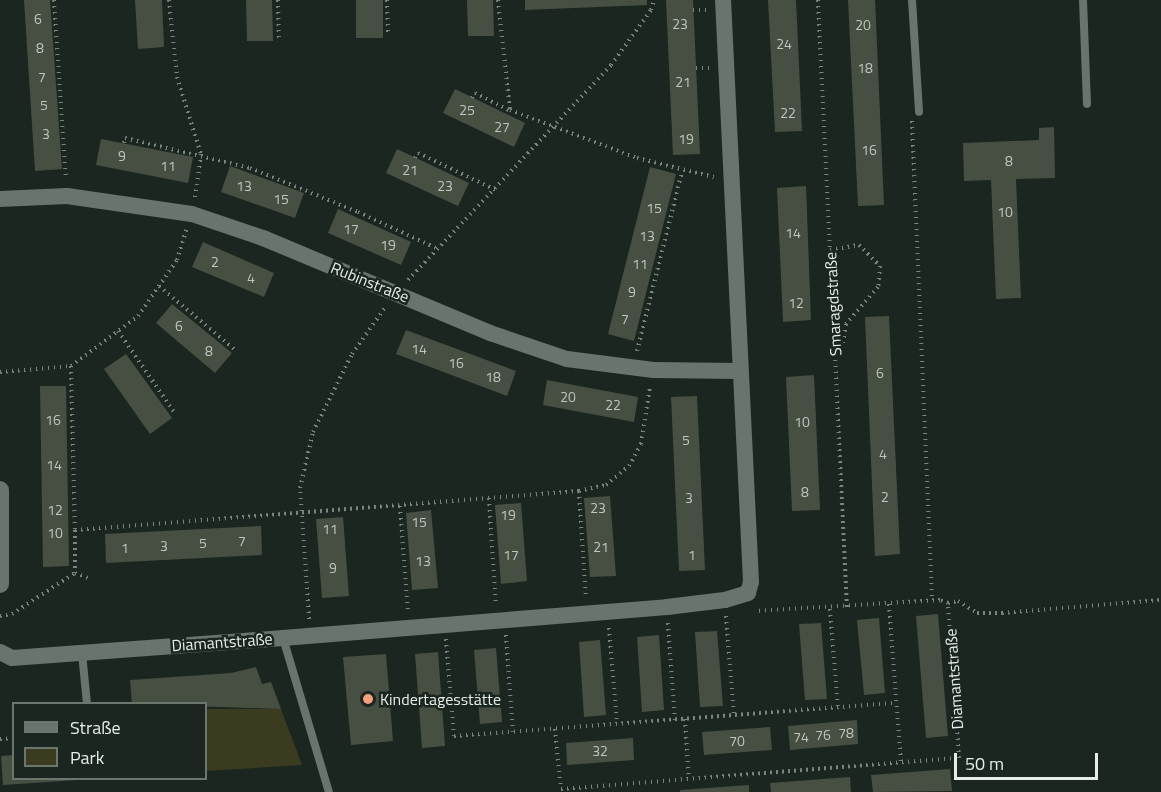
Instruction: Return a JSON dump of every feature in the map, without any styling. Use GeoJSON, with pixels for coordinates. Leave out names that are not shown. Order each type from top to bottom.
{"type":"FeatureCollection","features":[{"type":"Feature","properties":{"kind":"street"},"geometry":{"type":"LineString","coordinates":[[717,5],[731,180],[739,371]]}},
{"type":"Feature","properties":{"kind":"street","name":"Rubinstraße"},"geometry":{"type":"LineString","coordinates":[[0,199],[67,196],[192,214],[263,238],[490,333],[567,359],[652,370],[739,371]]}},
{"type":"Feature","properties":{"kind":"street","name":"Diamantstraße"},"geometry":{"type":"LineString","coordinates":[[0,652],[12,658],[283,638],[667,607],[725,600],[748,593],[751,582],[739,371]]}},
{"type":"Feature","properties":{"kind":"street"},"geometry":{"type":"LineString","coordinates":[[0,490],[0,584]]}},
{"type":"Feature","properties":{"kind":"lane"},"geometry":{"type":"LineString","coordinates":[[912,0],[919,112]]}},
{"type":"Feature","properties":{"kind":"lane"},"geometry":{"type":"LineString","coordinates":[[1083,0],[1087,104]]}},
{"type":"Feature","properties":{"kind":"lane"},"geometry":{"type":"LineString","coordinates":[[283,638],[329,792]]}},
{"type":"Feature","properties":{"kind":"lane"},"geometry":{"type":"LineString","coordinates":[[82,653],[87,702]]}},
{"type":"Feature","properties":{"kind":"path"},"geometry":{"type":"LineString","coordinates":[[54,0],[67,196]]}},
{"type":"Feature","properties":{"kind":"path"},"geometry":{"type":"LineString","coordinates":[[278,0],[279,42]]}},
{"type":"Feature","properties":{"kind":"path"},"geometry":{"type":"LineString","coordinates":[[387,0],[385,24],[388,36]]}},
{"type":"Feature","properties":{"kind":"path"},"geometry":{"type":"LineString","coordinates":[[498,0],[496,20],[510,111]]}},
{"type":"Feature","properties":{"kind":"path","name":"Smaragdstraße"},"geometry":{"type":"LineString","coordinates":[[818,0],[847,608]]}},
{"type":"Feature","properties":{"kind":"path"},"geometry":{"type":"LineString","coordinates":[[693,10],[717,5]]}},
{"type":"Feature","properties":{"kind":"path"},"geometry":{"type":"LineString","coordinates":[[696,68],[712,68]]}},
{"type":"Feature","properties":{"kind":"path"},"geometry":{"type":"LineString","coordinates":[[472,98],[475,93],[552,129],[682,172],[731,180]]}},
{"type":"Feature","properties":{"kind":"path"},"geometry":{"type":"LineString","coordinates":[[919,112],[912,118],[932,600]]}},
{"type":"Feature","properties":{"kind":"path"},"geometry":{"type":"LineString","coordinates":[[124,143],[125,138],[201,154],[268,175],[438,249]]}},
{"type":"Feature","properties":{"kind":"path"},"geometry":{"type":"LineString","coordinates":[[415,158],[418,153],[496,190]]}},
{"type":"Feature","properties":{"kind":"path"},"geometry":{"type":"LineString","coordinates":[[633,368],[682,172]]}},
{"type":"Feature","properties":{"kind":"path"},"geometry":{"type":"LineString","coordinates":[[830,250],[859,245],[880,266],[878,287],[846,324],[843,343],[835,344]]}},
{"type":"Feature","properties":{"kind":"path"},"geometry":{"type":"LineString","coordinates":[[159,286],[234,349]]}},
{"type":"Feature","properties":{"kind":"path"},"geometry":{"type":"LineString","coordinates":[[118,331],[174,412]]}},
{"type":"Feature","properties":{"kind":"path"},"geometry":{"type":"LineString","coordinates":[[0,372],[70,366],[75,573]]}},
{"type":"Feature","properties":{"kind":"path"},"geometry":{"type":"LineString","coordinates":[[75,530],[579,491],[606,485],[629,466],[641,444],[652,370]]}},
{"type":"Feature","properties":{"kind":"path"},"geometry":{"type":"LineString","coordinates":[[579,491],[587,614]]}},
{"type":"Feature","properties":{"kind":"path"},"geometry":{"type":"LineString","coordinates":[[489,498],[513,732]]}},
{"type":"Feature","properties":{"kind":"path"},"geometry":{"type":"LineString","coordinates":[[400,506],[409,627]]}},
{"type":"Feature","properties":{"kind":"path"},"geometry":{"type":"LineString","coordinates":[[75,573],[91,579]]}},
{"type":"Feature","properties":{"kind":"path"},"geometry":{"type":"LineString","coordinates":[[0,616],[12,614],[75,573]]}},
{"type":"Feature","properties":{"kind":"path"},"geometry":{"type":"LineString","coordinates":[[725,600],[734,715]]}},
{"type":"Feature","properties":{"kind":"path"},"geometry":{"type":"LineString","coordinates":[[756,611],[847,608],[932,600],[948,603],[958,601],[977,613],[1002,613],[1161,600]]}},
{"type":"Feature","properties":{"kind":"path","name":"Diamantstraße"},"geometry":{"type":"LineString","coordinates":[[555,729],[561,789],[959,758],[948,603]]}},
{"type":"Feature","properties":{"kind":"path"},"geometry":{"type":"LineString","coordinates":[[889,604],[901,762]]}},
{"type":"Feature","properties":{"kind":"path"},"geometry":{"type":"LineString","coordinates":[[667,607],[675,720]]}},
{"type":"Feature","properties":{"kind":"path"},"geometry":{"type":"LineString","coordinates":[[830,609],[838,708]]}},
{"type":"Feature","properties":{"kind":"path"},"geometry":{"type":"LineString","coordinates":[[608,612],[617,724]]}},
{"type":"Feature","properties":{"kind":"path"},"geometry":{"type":"LineString","coordinates":[[445,624],[454,736],[897,703]]}},
{"type":"Feature","properties":{"kind":"path"},"geometry":{"type":"LineString","coordinates":[[685,719],[689,779]]}},
{"type":"Feature","properties":{"kind":"green space"},"geometry":{"type":"Polygon","coordinates":[[[207,709],[281,709],[302,765],[207,771],[207,709]]]}},
{"type":"Feature","properties":{"kind":"building"},"geometry":{"type":"Polygon","coordinates":[[[24,0],[50,0],[62,169],[35,171],[24,0]]]}},
{"type":"Feature","properties":{"kind":"building"},"geometry":{"type":"Polygon","coordinates":[[[135,0],[162,0],[164,47],[138,49],[135,0]]]}},
{"type":"Feature","properties":{"kind":"building"},"geometry":{"type":"Polygon","coordinates":[[[246,0],[272,0],[273,41],[247,41],[246,0]]]}},
{"type":"Feature","properties":{"kind":"building"},"geometry":{"type":"Polygon","coordinates":[[[356,0],[383,0],[383,38],[356,38],[356,0]]]}},
{"type":"Feature","properties":{"kind":"building"},"geometry":{"type":"Polygon","coordinates":[[[467,0],[493,0],[494,36],[468,36],[467,0]]]}},
{"type":"Feature","properties":{"kind":"building"},"geometry":{"type":"Polygon","coordinates":[[[525,0],[647,0],[647,5],[525,10],[525,0]]]}},
{"type":"Feature","properties":{"kind":"building"},"geometry":{"type":"Polygon","coordinates":[[[666,0],[693,0],[700,154],[673,155],[666,0]]]}},
{"type":"Feature","properties":{"kind":"building"},"geometry":{"type":"Polygon","coordinates":[[[768,0],[796,0],[802,131],[775,132],[768,0]]]}},
{"type":"Feature","properties":{"kind":"building"},"geometry":{"type":"Polygon","coordinates":[[[848,0],[875,0],[884,205],[858,206],[848,0]]]}},
{"type":"Feature","properties":{"kind":"building"},"geometry":{"type":"Polygon","coordinates":[[[455,89],[525,123],[514,147],[443,113],[455,89]]]}},
{"type":"Feature","properties":{"kind":"building"},"geometry":{"type":"Polygon","coordinates":[[[1054,127],[1055,178],[1016,179],[1021,298],[996,299],[991,180],[964,181],[963,143],[1039,140],[1039,128],[1054,127]]]}},
{"type":"Feature","properties":{"kind":"building"},"geometry":{"type":"Polygon","coordinates":[[[101,139],[193,157],[188,183],[96,165],[101,139]]]}},
{"type":"Feature","properties":{"kind":"building"},"geometry":{"type":"Polygon","coordinates":[[[397,149],[469,183],[458,206],[386,173],[397,149]]]}},
{"type":"Feature","properties":{"kind":"building"},"geometry":{"type":"Polygon","coordinates":[[[230,166],[304,193],[295,218],[221,192],[230,166]]]}},
{"type":"Feature","properties":{"kind":"building"},"geometry":{"type":"Polygon","coordinates":[[[650,167],[676,174],[634,341],[608,334],[650,167]]]}},
{"type":"Feature","properties":{"kind":"building"},"geometry":{"type":"Polygon","coordinates":[[[806,186],[811,320],[783,322],[777,188],[806,186]]]}},
{"type":"Feature","properties":{"kind":"building"},"geometry":{"type":"Polygon","coordinates":[[[338,209],[411,242],[401,265],[328,233],[338,209]]]}},
{"type":"Feature","properties":{"kind":"building"},"geometry":{"type":"Polygon","coordinates":[[[203,242],[274,273],[264,297],[192,267],[203,242]]]}},
{"type":"Feature","properties":{"kind":"building"},"geometry":{"type":"Polygon","coordinates":[[[172,304],[232,353],[215,373],[156,323],[172,304]]]}},
{"type":"Feature","properties":{"kind":"building"},"geometry":{"type":"Polygon","coordinates":[[[889,316],[900,554],[875,556],[865,317],[889,316]]]}},
{"type":"Feature","properties":{"kind":"building"},"geometry":{"type":"Polygon","coordinates":[[[406,330],[516,371],[507,396],[396,354],[406,330]]]}},
{"type":"Feature","properties":{"kind":"building"},"geometry":{"type":"Polygon","coordinates":[[[126,354],[172,418],[150,434],[104,369],[126,354]]]}},
{"type":"Feature","properties":{"kind":"building"},"geometry":{"type":"Polygon","coordinates":[[[814,375],[820,510],[792,511],[786,377],[814,375]]]}},
{"type":"Feature","properties":{"kind":"building"},"geometry":{"type":"Polygon","coordinates":[[[547,380],[638,397],[634,422],[543,405],[547,380]]]}},
{"type":"Feature","properties":{"kind":"building"},"geometry":{"type":"Polygon","coordinates":[[[40,386],[66,386],[69,566],[43,567],[40,386]]]}},
{"type":"Feature","properties":{"kind":"building"},"geometry":{"type":"Polygon","coordinates":[[[697,396],[705,570],[679,571],[671,397],[697,396]]]}},
{"type":"Feature","properties":{"kind":"building"},"geometry":{"type":"Polygon","coordinates":[[[610,496],[616,576],[590,577],[584,498],[610,496]]]}},
{"type":"Feature","properties":{"kind":"building"},"geometry":{"type":"Polygon","coordinates":[[[521,503],[527,581],[501,584],[495,505],[521,503]]]}},
{"type":"Feature","properties":{"kind":"building"},"geometry":{"type":"Polygon","coordinates":[[[431,510],[438,588],[412,590],[406,513],[431,510]]]}},
{"type":"Feature","properties":{"kind":"building"},"geometry":{"type":"Polygon","coordinates":[[[343,517],[349,596],[322,598],[316,519],[343,517]]]}},
{"type":"Feature","properties":{"kind":"building"},"geometry":{"type":"Polygon","coordinates":[[[261,526],[262,555],[106,563],[105,534],[261,526]]]}},
{"type":"Feature","properties":{"kind":"building"},"geometry":{"type":"Polygon","coordinates":[[[938,614],[948,736],[926,738],[916,616],[938,614]]]}},
{"type":"Feature","properties":{"kind":"building"},"geometry":{"type":"Polygon","coordinates":[[[879,618],[885,693],[864,695],[857,620],[879,618]]]}},
{"type":"Feature","properties":{"kind":"building"},"geometry":{"type":"Polygon","coordinates":[[[821,623],[827,699],[805,700],[799,624],[821,623]]]}},
{"type":"Feature","properties":{"kind":"building"},"geometry":{"type":"Polygon","coordinates":[[[717,631],[723,706],[700,707],[695,632],[717,631]]]}},
{"type":"Feature","properties":{"kind":"building"},"geometry":{"type":"Polygon","coordinates":[[[659,635],[664,710],[642,712],[637,637],[659,635]]]}},
{"type":"Feature","properties":{"kind":"building"},"geometry":{"type":"Polygon","coordinates":[[[600,640],[606,715],[584,717],[579,642],[600,640]]]}},
{"type":"Feature","properties":{"kind":"building"},"geometry":{"type":"Polygon","coordinates":[[[496,648],[502,722],[480,724],[474,650],[496,648]]]}},
{"type":"Feature","properties":{"kind":"building"},"geometry":{"type":"Polygon","coordinates":[[[438,652],[445,746],[422,748],[415,654],[438,652]]]}},
{"type":"Feature","properties":{"kind":"building","name":"Kindertagesstätte"},"geometry":{"type":"Polygon","coordinates":[[[386,654],[393,741],[351,745],[343,657],[386,654]]]}},
{"type":"Feature","properties":{"kind":"building"},"geometry":{"type":"Polygon","coordinates":[[[256,667],[262,684],[271,682],[281,709],[207,707],[207,702],[132,702],[130,680],[231,673],[256,667]]]}},
{"type":"Feature","properties":{"kind":"building"},"geometry":{"type":"Polygon","coordinates":[[[857,720],[858,744],[790,750],[788,726],[857,720]]]}},
{"type":"Feature","properties":{"kind":"building"},"geometry":{"type":"Polygon","coordinates":[[[770,727],[772,750],[704,755],[702,732],[770,727]]]}},
{"type":"Feature","properties":{"kind":"building"},"geometry":{"type":"Polygon","coordinates":[[[633,738],[634,760],[567,765],[566,743],[633,738]]]}},
{"type":"Feature","properties":{"kind":"building"},"geometry":{"type":"Polygon","coordinates":[[[12,755],[12,780],[78,780],[3,785],[1,756],[12,755]]]}},
{"type":"Feature","properties":{"kind":"building"},"geometry":{"type":"Polygon","coordinates":[[[950,769],[952,791],[873,792],[871,775],[950,769]]]}},
{"type":"Feature","properties":{"kind":"building"},"geometry":{"type":"Polygon","coordinates":[[[850,777],[851,792],[771,792],[770,783],[850,777]]]}},
{"type":"Feature","properties":{"kind":"building"},"geometry":{"type":"Polygon","coordinates":[[[749,785],[749,792],[680,792],[680,790],[749,785]]]}},
{"type":"Feature","properties":{"kind":"place","name":"Kindertagesstätte"},"geometry":{"type":"Point","coordinates":[368,699]}}]}
